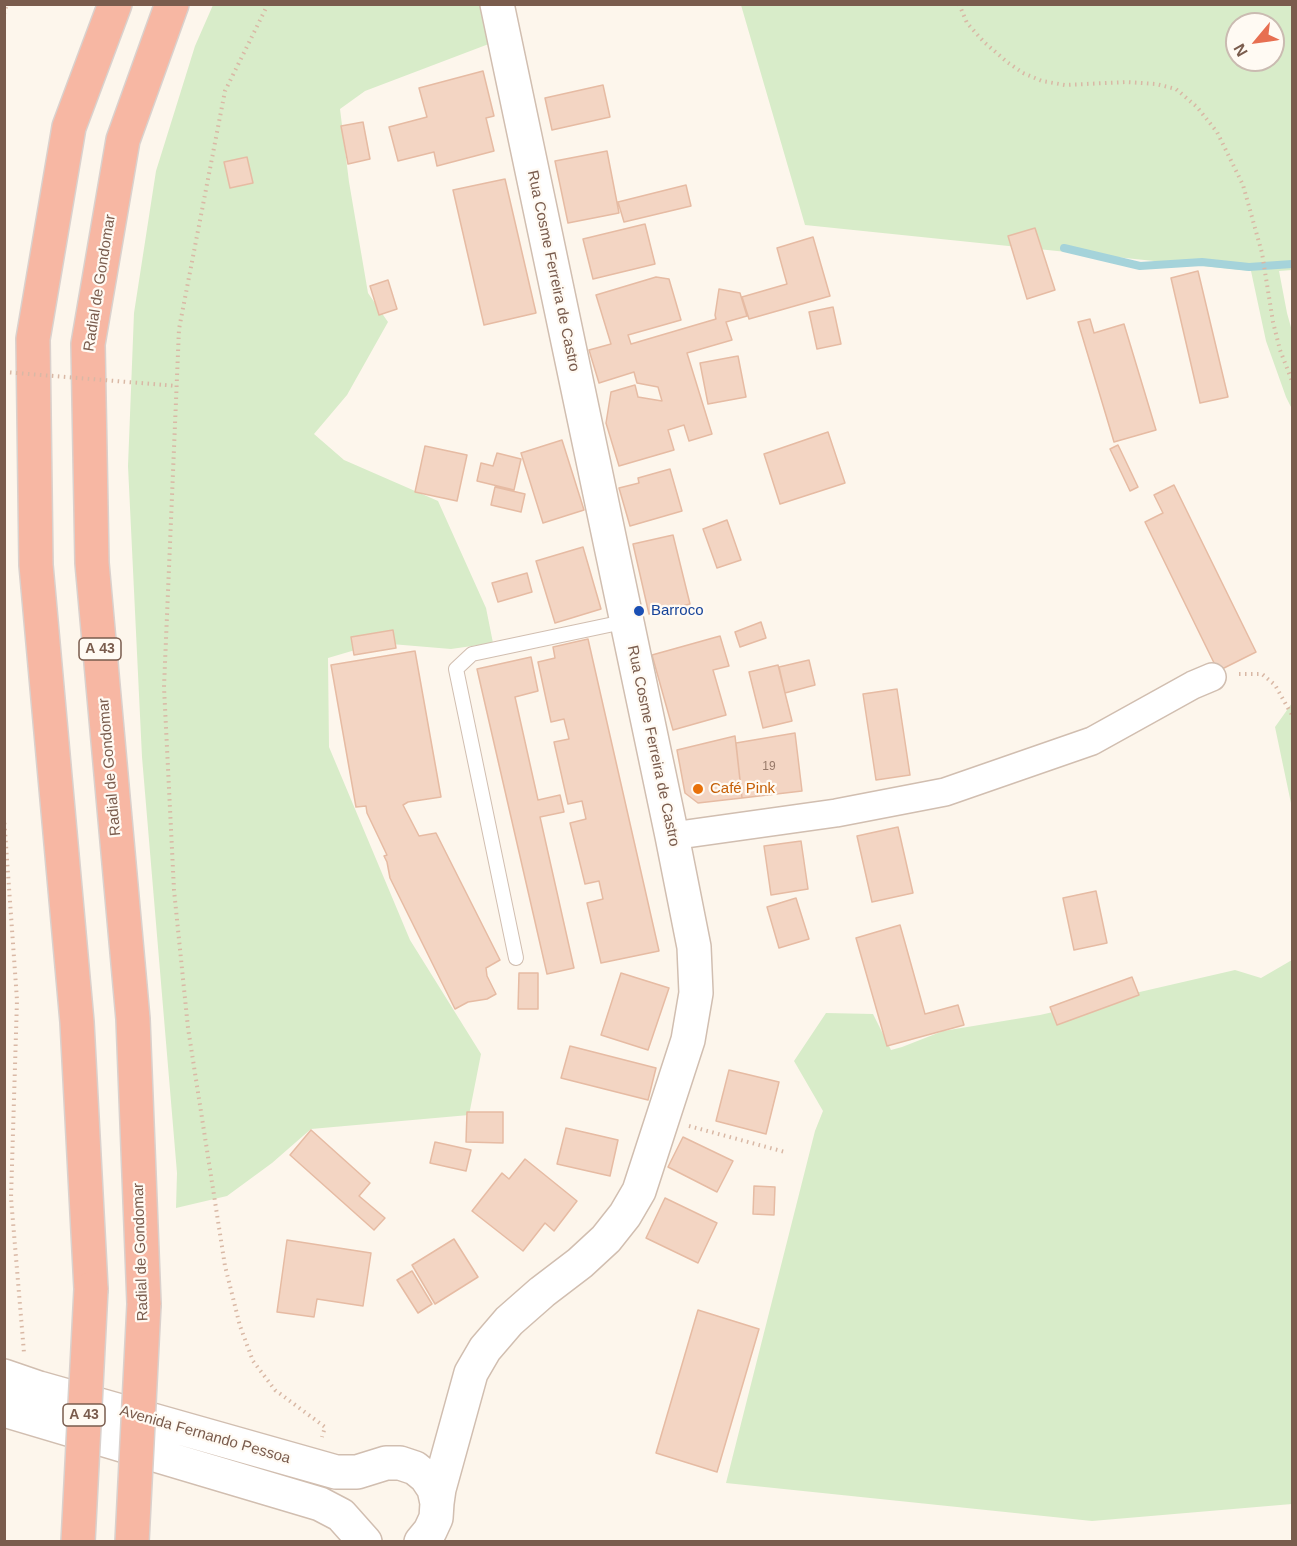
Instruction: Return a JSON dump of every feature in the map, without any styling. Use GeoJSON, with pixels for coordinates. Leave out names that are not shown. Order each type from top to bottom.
{"type":"FeatureCollection","features":[{"type":"Feature","properties":{"kind":"highway","name":"A 43"},"geometry":{"type":"LineString","coordinates":[[78,1542],[91,1289],[77,1022],[36,565],[33,339],[69,127],[115,4]]}},
{"type":"Feature","properties":{"kind":"highway","name":"Radial de Gondomar"},"geometry":{"type":"LineString","coordinates":[[132,1542],[144,1304],[133,1018],[92,563],[88,344],[123,140],[172,4]]}},
{"type":"Feature","properties":{"kind":"street","name":"Rua Cosme Ferreira de Castro"},"geometry":{"type":"LineString","coordinates":[[429,1530],[471,1373],[485,1349],[509,1321],[606,1239],[625,1215],[639,1191],[688,1040],[696,993],[694,947],[672,836],[497,4]]}},
{"type":"Feature","properties":{"kind":"street"},"geometry":{"type":"LineString","coordinates":[[672,836],[836,813],[945,792],[1092,741],[1193,685],[1212,677]]}},
{"type":"Feature","properties":{"kind":"street","name":"Avenida Fernando Pessoa"},"geometry":{"type":"LineString","coordinates":[[16,1380],[336,1472],[357,1472],[386,1465]]}},
{"type":"Feature","properties":{"kind":"street"},"geometry":{"type":"LineString","coordinates":[[4,1410],[320,1504],[341,1515],[360,1536]]}},
{"type":"Feature","properties":{"kind":"street","name":"Rua Cosme Ferreira de Castro"},"geometry":{"type":"LineString","coordinates":[[386,1465],[415,1463],[425,1459],[445,1447],[453,1437],[458,1422]]}},
{"type":"Feature","properties":{"kind":"street"},"geometry":{"type":"LineString","coordinates":[[360,1536],[350,1517],[349,1503],[353,1488],[361,1476],[386,1465],[415,1468],[426,1477],[434,1489],[429,1530]]}},
{"type":"Feature","properties":{"kind":"lane"},"geometry":{"type":"LineString","coordinates":[[516,958],[456,669],[472,654],[628,621]]}},
{"type":"Feature","properties":{"kind":"path"},"geometry":{"type":"LineString","coordinates":[[4,14],[7,4]]}},
{"type":"Feature","properties":{"kind":"path"},"geometry":{"type":"LineString","coordinates":[[268,4],[225,91],[179,329],[164,687],[174,890],[188,1028],[225,1266],[240,1326],[253,1361],[275,1390],[325,1427],[319,1446]]}},
{"type":"Feature","properties":{"kind":"path"},"geometry":{"type":"LineString","coordinates":[[959,4],[967,23],[984,42],[1023,73],[1042,81],[1065,86],[1127,82],[1156,84],[1176,89],[1197,107],[1217,132],[1243,184],[1262,253],[1275,331],[1293,381]]}},
{"type":"Feature","properties":{"kind":"path"},"geometry":{"type":"LineString","coordinates":[[4,372],[177,386]]}},
{"type":"Feature","properties":{"kind":"path"},"geometry":{"type":"LineString","coordinates":[[1212,677],[1262,674],[1275,685],[1293,715]]}},
{"type":"Feature","properties":{"kind":"path"},"geometry":{"type":"LineString","coordinates":[[4,817],[18,1000],[12,1198],[16,1380]]}},
{"type":"Feature","properties":{"kind":"path"},"geometry":{"type":"LineString","coordinates":[[663,1118],[785,1152]]}},
{"type":"Feature","properties":{"kind":"green space"},"geometry":{"type":"Polygon","coordinates":[[[213,5],[483,5],[494,42],[365,91],[340,109],[349,182],[368,293],[388,322],[347,395],[314,434],[344,460],[438,501],[486,608],[493,643],[451,649],[379,643],[328,658],[329,747],[410,940],[481,1054],[469,1115],[311,1129],[272,1163],[227,1196],[176,1208],[177,1173],[142,757],[128,466],[134,313],[156,171],[195,46],[213,5]]]}},
{"type":"Feature","properties":{"kind":"green space"},"geometry":{"type":"Polygon","coordinates":[[[741,5],[1292,5],[1292,270],[1279,271],[1292,331],[1292,409],[1266,341],[1251,271],[805,225],[741,5]]]}},
{"type":"Feature","properties":{"kind":"green space"},"geometry":{"type":"Polygon","coordinates":[[[1292,703],[1292,808],[1275,727],[1292,703]]]}},
{"type":"Feature","properties":{"kind":"green space"},"geometry":{"type":"Polygon","coordinates":[[[1292,960],[1292,1504],[1092,1521],[726,1483],[815,1131],[823,1111],[794,1061],[826,1013],[873,1014],[891,1050],[943,1031],[1040,1015],[1235,970],[1261,978],[1292,960]]]}},
{"type":"Feature","properties":{"kind":"building"},"geometry":{"type":"Polygon","coordinates":[[[483,71],[494,116],[486,118],[494,151],[437,166],[434,152],[398,161],[389,127],[427,117],[419,88],[483,71]]]}},
{"type":"Feature","properties":{"kind":"building"},"geometry":{"type":"Polygon","coordinates":[[[603,85],[610,117],[552,130],[545,98],[603,85]]]}},
{"type":"Feature","properties":{"kind":"building"},"geometry":{"type":"Polygon","coordinates":[[[363,122],[370,159],[348,164],[341,126],[363,122]]]}},
{"type":"Feature","properties":{"kind":"building"},"geometry":{"type":"Polygon","coordinates":[[[607,151],[619,213],[568,223],[555,161],[607,151]]]}},
{"type":"Feature","properties":{"kind":"building"},"geometry":{"type":"Polygon","coordinates":[[[247,157],[253,183],[230,188],[224,162],[247,157]]]}},
{"type":"Feature","properties":{"kind":"building"},"geometry":{"type":"Polygon","coordinates":[[[505,179],[536,313],[484,325],[453,190],[505,179]]]}},
{"type":"Feature","properties":{"kind":"building"},"geometry":{"type":"Polygon","coordinates":[[[686,185],[691,206],[624,222],[618,202],[686,185]]]}},
{"type":"Feature","properties":{"kind":"building"},"geometry":{"type":"Polygon","coordinates":[[[645,224],[655,264],[593,279],[583,239],[645,224]]]}},
{"type":"Feature","properties":{"kind":"building"},"geometry":{"type":"Polygon","coordinates":[[[1035,228],[1055,290],[1027,299],[1008,236],[1035,228]]]}},
{"type":"Feature","properties":{"kind":"building"},"geometry":{"type":"Polygon","coordinates":[[[813,237],[830,296],[749,319],[742,297],[787,284],[777,248],[813,237]]]}},
{"type":"Feature","properties":{"kind":"building"},"geometry":{"type":"Polygon","coordinates":[[[1198,271],[1228,397],[1200,403],[1171,278],[1198,271]]]}},
{"type":"Feature","properties":{"kind":"building"},"geometry":{"type":"Polygon","coordinates":[[[656,277],[669,279],[681,320],[628,335],[631,344],[716,319],[719,289],[740,293],[747,316],[726,322],[732,340],[687,353],[712,434],[689,441],[684,425],[668,430],[674,450],[619,466],[606,423],[611,392],[635,385],[638,397],[662,401],[658,387],[637,383],[634,372],[599,383],[589,350],[611,344],[596,295],[656,277]]]}},
{"type":"Feature","properties":{"kind":"building"},"geometry":{"type":"Polygon","coordinates":[[[388,280],[397,309],[379,315],[370,286],[388,280]]]}},
{"type":"Feature","properties":{"kind":"building"},"geometry":{"type":"Polygon","coordinates":[[[833,307],[841,344],[817,349],[809,312],[833,307]]]}},
{"type":"Feature","properties":{"kind":"building"},"geometry":{"type":"Polygon","coordinates":[[[1090,319],[1094,333],[1124,324],[1156,430],[1114,442],[1078,322],[1090,319]]]}},
{"type":"Feature","properties":{"kind":"building"},"geometry":{"type":"Polygon","coordinates":[[[738,356],[746,397],[708,404],[700,363],[738,356]]]}},
{"type":"Feature","properties":{"kind":"building"},"geometry":{"type":"Polygon","coordinates":[[[828,432],[845,483],[780,504],[764,454],[828,432]]]}},
{"type":"Feature","properties":{"kind":"building"},"geometry":{"type":"Polygon","coordinates":[[[562,440],[584,510],[543,523],[521,453],[562,440]]]}},
{"type":"Feature","properties":{"kind":"building"},"geometry":{"type":"Polygon","coordinates":[[[1118,445],[1138,487],[1130,491],[1110,449],[1118,445]]]}},
{"type":"Feature","properties":{"kind":"building"},"geometry":{"type":"Polygon","coordinates":[[[425,446],[467,455],[457,501],[415,492],[425,446]]]}},
{"type":"Feature","properties":{"kind":"building"},"geometry":{"type":"Polygon","coordinates":[[[497,453],[521,459],[514,490],[477,481],[481,463],[493,466],[497,453]]]}},
{"type":"Feature","properties":{"kind":"building"},"geometry":{"type":"Polygon","coordinates":[[[670,469],[682,511],[630,526],[619,488],[639,483],[638,478],[670,469]]]}},
{"type":"Feature","properties":{"kind":"building"},"geometry":{"type":"Polygon","coordinates":[[[1174,485],[1256,652],[1218,671],[1145,522],[1163,513],[1154,495],[1174,485]]]}},
{"type":"Feature","properties":{"kind":"building"},"geometry":{"type":"Polygon","coordinates":[[[495,487],[525,494],[521,512],[491,505],[495,487]]]}},
{"type":"Feature","properties":{"kind":"building"},"geometry":{"type":"Polygon","coordinates":[[[727,520],[741,560],[717,568],[703,529],[727,520]]]}},
{"type":"Feature","properties":{"kind":"building"},"geometry":{"type":"Polygon","coordinates":[[[673,535],[690,604],[649,614],[633,544],[673,535]]]}},
{"type":"Feature","properties":{"kind":"building"},"geometry":{"type":"Polygon","coordinates":[[[583,547],[601,609],[555,623],[536,561],[583,547]]]}},
{"type":"Feature","properties":{"kind":"building"},"geometry":{"type":"Polygon","coordinates":[[[527,573],[532,592],[498,602],[492,583],[527,573]]]}},
{"type":"Feature","properties":{"kind":"building"},"geometry":{"type":"Polygon","coordinates":[[[761,622],[766,638],[740,647],[735,632],[761,622]]]}},
{"type":"Feature","properties":{"kind":"building"},"geometry":{"type":"Polygon","coordinates":[[[393,630],[396,648],[354,655],[351,637],[393,630]]]}},
{"type":"Feature","properties":{"kind":"building"},"geometry":{"type":"Polygon","coordinates":[[[720,636],[729,666],[713,670],[726,715],[673,730],[652,655],[720,636]]]}},
{"type":"Feature","properties":{"kind":"building"},"geometry":{"type":"Polygon","coordinates":[[[588,639],[659,951],[601,963],[587,903],[603,899],[599,881],[585,884],[570,823],[586,819],[582,801],[568,804],[554,742],[569,739],[564,719],[551,722],[538,662],[555,658],[553,647],[588,639]]]}},
{"type":"Feature","properties":{"kind":"building"},"geometry":{"type":"Polygon","coordinates":[[[415,651],[441,797],[408,802],[403,805],[419,836],[436,833],[500,960],[486,968],[487,976],[496,994],[487,999],[468,1002],[455,1009],[390,878],[384,856],[387,855],[367,813],[366,806],[356,807],[331,665],[415,651]]]}},
{"type":"Feature","properties":{"kind":"building"},"geometry":{"type":"Polygon","coordinates":[[[531,657],[538,691],[515,697],[538,800],[560,795],[564,812],[540,817],[574,968],[547,974],[477,669],[531,657]]]}},
{"type":"Feature","properties":{"kind":"building"},"geometry":{"type":"Polygon","coordinates":[[[809,660],[815,685],[785,693],[779,667],[809,660]]]}},
{"type":"Feature","properties":{"kind":"building"},"geometry":{"type":"Polygon","coordinates":[[[778,665],[792,721],[763,728],[749,672],[778,665]]]}},
{"type":"Feature","properties":{"kind":"building"},"geometry":{"type":"Polygon","coordinates":[[[897,689],[910,775],[876,780],[863,694],[897,689]]]}},
{"type":"Feature","properties":{"kind":"building"},"geometry":{"type":"Polygon","coordinates":[[[795,733],[802,791],[742,798],[736,743],[795,733]]]}},
{"type":"Feature","properties":{"kind":"building"},"geometry":{"type":"Polygon","coordinates":[[[735,736],[742,798],[698,803],[685,793],[677,750],[735,736]]]}},
{"type":"Feature","properties":{"kind":"building"},"geometry":{"type":"Polygon","coordinates":[[[898,827],[913,893],[872,902],[857,836],[898,827]]]}},
{"type":"Feature","properties":{"kind":"building"},"geometry":{"type":"Polygon","coordinates":[[[801,841],[808,889],[771,895],[764,846],[801,841]]]}},
{"type":"Feature","properties":{"kind":"building"},"geometry":{"type":"Polygon","coordinates":[[[1096,891],[1107,943],[1074,950],[1063,898],[1096,891]]]}},
{"type":"Feature","properties":{"kind":"building"},"geometry":{"type":"Polygon","coordinates":[[[796,898],[809,939],[779,948],[767,907],[796,898]]]}},
{"type":"Feature","properties":{"kind":"building"},"geometry":{"type":"Polygon","coordinates":[[[900,925],[925,1014],[958,1005],[964,1025],[887,1046],[856,938],[900,925]]]}},
{"type":"Feature","properties":{"kind":"building"},"geometry":{"type":"Polygon","coordinates":[[[519,973],[538,973],[538,1009],[518,1009],[519,973]]]}},
{"type":"Feature","properties":{"kind":"building"},"geometry":{"type":"Polygon","coordinates":[[[621,973],[669,988],[648,1050],[601,1035],[621,973]]]}},
{"type":"Feature","properties":{"kind":"building"},"geometry":{"type":"Polygon","coordinates":[[[1132,977],[1139,995],[1057,1025],[1050,1007],[1132,977]]]}},
{"type":"Feature","properties":{"kind":"building"},"geometry":{"type":"Polygon","coordinates":[[[570,1046],[656,1068],[648,1100],[561,1078],[570,1046]]]}},
{"type":"Feature","properties":{"kind":"building"},"geometry":{"type":"Polygon","coordinates":[[[729,1070],[779,1082],[766,1134],[716,1121],[729,1070]]]}},
{"type":"Feature","properties":{"kind":"building"},"geometry":{"type":"Polygon","coordinates":[[[467,1112],[503,1112],[503,1143],[466,1142],[467,1112]]]}},
{"type":"Feature","properties":{"kind":"building"},"geometry":{"type":"Polygon","coordinates":[[[566,1128],[618,1140],[610,1176],[557,1164],[566,1128]]]}},
{"type":"Feature","properties":{"kind":"building"},"geometry":{"type":"Polygon","coordinates":[[[311,1130],[370,1183],[359,1196],[385,1218],[374,1230],[290,1155],[311,1130]]]}},
{"type":"Feature","properties":{"kind":"building"},"geometry":{"type":"Polygon","coordinates":[[[683,1137],[733,1161],[717,1192],[668,1167],[683,1137]]]}},
{"type":"Feature","properties":{"kind":"building"},"geometry":{"type":"Polygon","coordinates":[[[435,1142],[471,1150],[466,1171],[430,1163],[435,1142]]]}},
{"type":"Feature","properties":{"kind":"building"},"geometry":{"type":"Polygon","coordinates":[[[525,1159],[577,1201],[554,1231],[545,1223],[523,1251],[472,1211],[502,1173],[509,1179],[525,1159]]]}},
{"type":"Feature","properties":{"kind":"building"},"geometry":{"type":"Polygon","coordinates":[[[754,1186],[775,1187],[774,1215],[753,1214],[754,1186]]]}},
{"type":"Feature","properties":{"kind":"building"},"geometry":{"type":"Polygon","coordinates":[[[665,1198],[717,1223],[698,1263],[646,1238],[665,1198]]]}},
{"type":"Feature","properties":{"kind":"building"},"geometry":{"type":"Polygon","coordinates":[[[454,1239],[478,1277],[435,1304],[412,1265],[454,1239]]]}},
{"type":"Feature","properties":{"kind":"building"},"geometry":{"type":"Polygon","coordinates":[[[287,1240],[371,1253],[363,1306],[317,1299],[314,1317],[277,1312],[287,1240]]]}},
{"type":"Feature","properties":{"kind":"building"},"geometry":{"type":"Polygon","coordinates":[[[412,1271],[432,1304],[418,1313],[397,1280],[412,1271]]]}},
{"type":"Feature","properties":{"kind":"building"},"geometry":{"type":"Polygon","coordinates":[[[698,1310],[759,1329],[717,1472],[656,1453],[698,1310]]]}},
{"type":"Feature","properties":{"kind":"waterway"},"geometry":{"type":"LineString","coordinates":[[1064,248],[1140,266],[1202,262],[1249,267],[1292,264]]}},
{"type":"Feature","properties":{"kind":"place","name":"Barroco"},"geometry":{"type":"Point","coordinates":[639,611]}},
{"type":"Feature","properties":{"kind":"place","name":"Café Pink"},"geometry":{"type":"Point","coordinates":[698,789]}}]}
